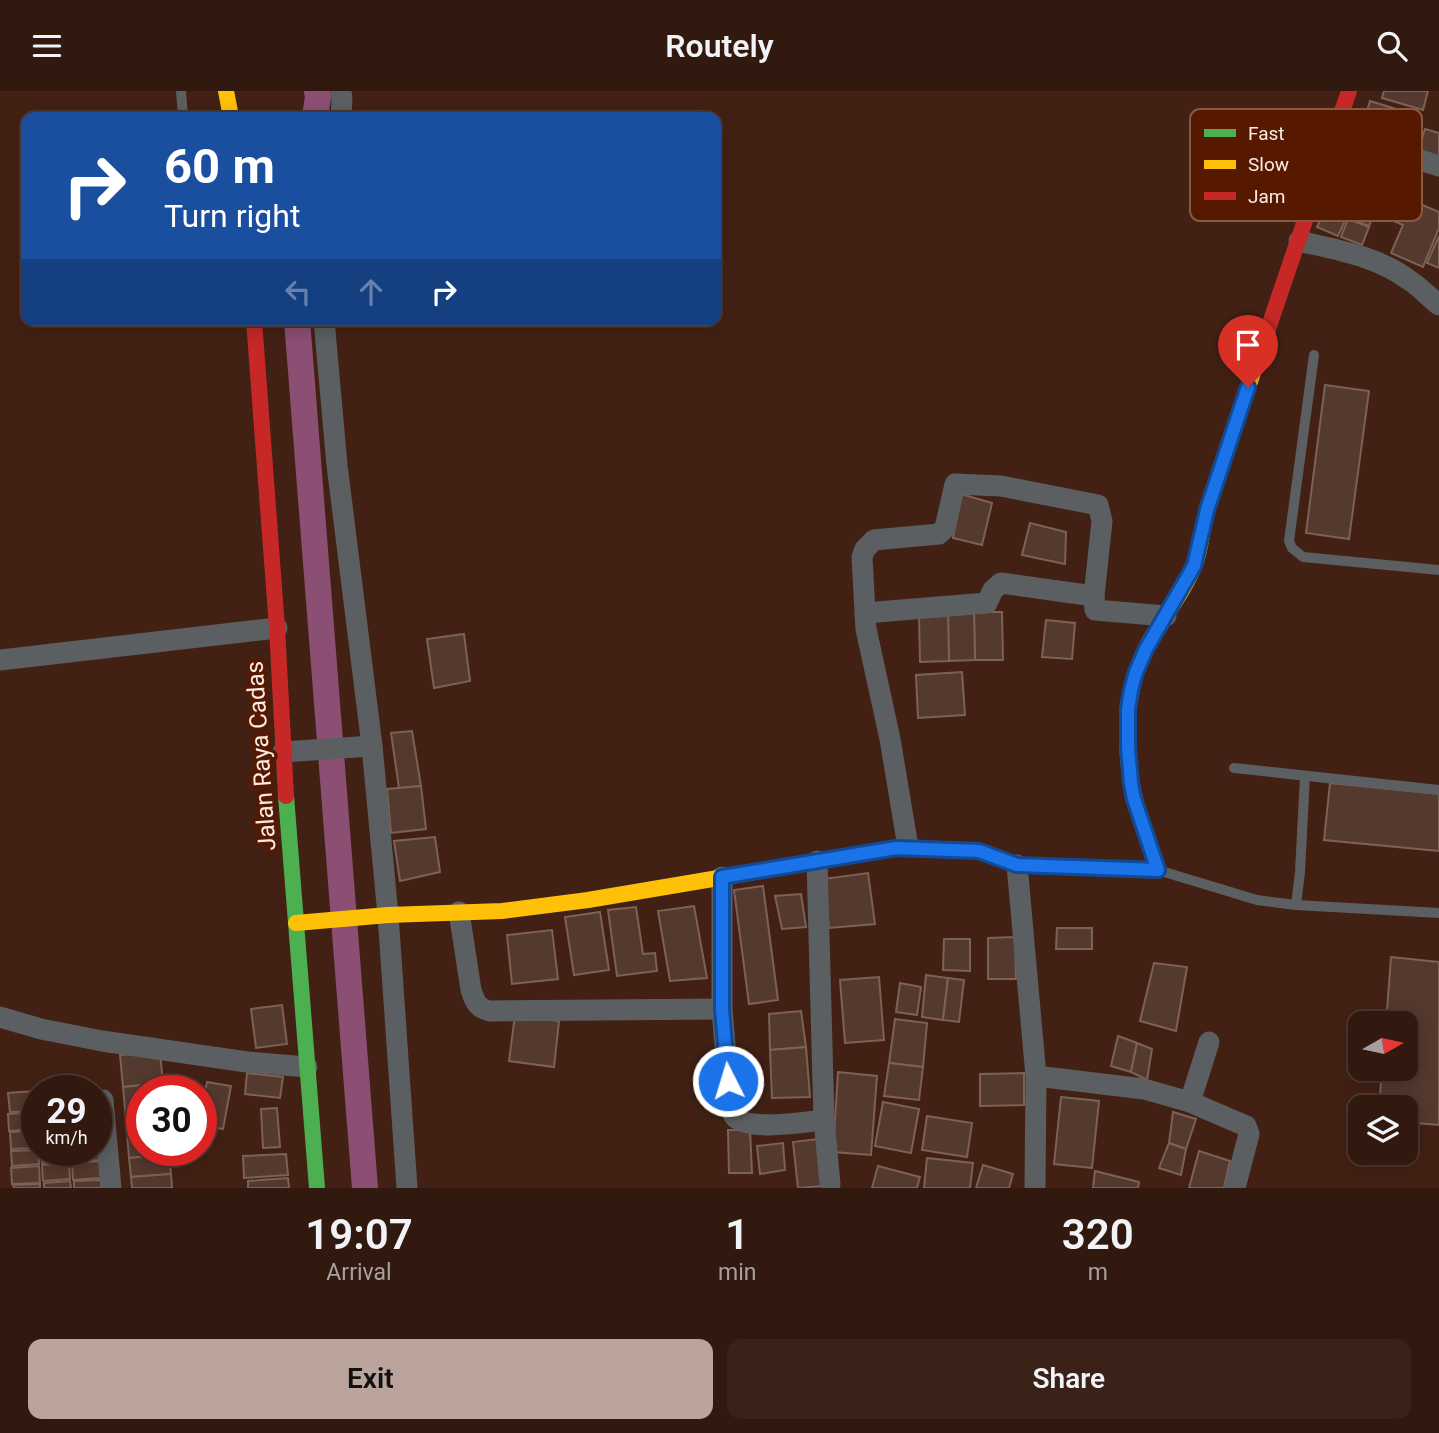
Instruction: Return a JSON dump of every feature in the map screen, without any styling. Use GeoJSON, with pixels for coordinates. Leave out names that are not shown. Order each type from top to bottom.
{"type":"FeatureCollection","features":[{"type":"Feature","properties":{"kind":"street"},"geometry":{"type":"LineString","coordinates":[[226,91],[230,112]]}},
{"type":"Feature","properties":{"kind":"street"},"geometry":{"type":"LineString","coordinates":[[341,91],[341,112]]}},
{"type":"Feature","properties":{"kind":"street"},"geometry":{"type":"LineString","coordinates":[[1343,109],[1349,91]]}},
{"type":"Feature","properties":{"kind":"street"},"geometry":{"type":"LineString","coordinates":[[1422,161],[1439,166]]}},
{"type":"Feature","properties":{"kind":"street"},"geometry":{"type":"LineString","coordinates":[[300,923],[386,915],[502,912],[908,847],[979,851],[1017,865],[1158,870],[1134,799],[1128,747],[1128,709],[1136,672],[1146,649],[1194,566],[1207,510],[1306,221]]}},
{"type":"Feature","properties":{"kind":"street"},"geometry":{"type":"LineString","coordinates":[[1299,241],[1357,254],[1390,268],[1410,280],[1439,305]]}},
{"type":"Feature","properties":{"kind":"street","name":"Jalan Raya Cadas"},"geometry":{"type":"LineString","coordinates":[[254,326],[276,628],[288,752],[317,1188]]}},
{"type":"Feature","properties":{"kind":"street"},"geometry":{"type":"LineString","coordinates":[[325,326],[337,465],[370,746],[407,1188]]}},
{"type":"Feature","properties":{"kind":"street"},"geometry":{"type":"LineString","coordinates":[[908,847],[890,739],[866,629],[862,557],[865,549],[874,540],[939,534],[945,528],[955,484],[1001,486],[1098,505],[1102,521],[1094,610],[1167,615]]}},
{"type":"Feature","properties":{"kind":"street"},"geometry":{"type":"LineString","coordinates":[[865,613],[987,603],[993,590],[1001,583],[1094,596]]}},
{"type":"Feature","properties":{"kind":"street"},"geometry":{"type":"LineString","coordinates":[[0,660],[276,628]]}},
{"type":"Feature","properties":{"kind":"street"},"geometry":{"type":"LineString","coordinates":[[288,752],[370,746]]}},
{"type":"Feature","properties":{"kind":"street"},"geometry":{"type":"LineString","coordinates":[[817,861],[824,1120],[830,1184]]}},
{"type":"Feature","properties":{"kind":"street"},"geometry":{"type":"LineString","coordinates":[[1017,865],[1036,1076],[1035,1188]]}},
{"type":"Feature","properties":{"kind":"street"},"geometry":{"type":"LineString","coordinates":[[722,877],[722,1009],[730,1105],[735,1116],[744,1122],[761,1125],[824,1120]]}},
{"type":"Feature","properties":{"kind":"street"},"geometry":{"type":"LineString","coordinates":[[459,912],[471,990],[478,1007],[483,1009],[722,1009]]}},
{"type":"Feature","properties":{"kind":"street"},"geometry":{"type":"LineString","coordinates":[[0,1017],[41,1029],[102,1041],[247,1062],[307,1067]]}},
{"type":"Feature","properties":{"kind":"street"},"geometry":{"type":"LineString","coordinates":[[1190,1102],[1209,1042]]}},
{"type":"Feature","properties":{"kind":"street"},"geometry":{"type":"LineString","coordinates":[[1036,1076],[1144,1089],[1190,1102],[1246,1126],[1249,1131],[1235,1188]]}},
{"type":"Feature","properties":{"kind":"street"},"geometry":{"type":"LineString","coordinates":[[109,1166],[111,1188]]}},
{"type":"Feature","properties":{"kind":"lane"},"geometry":{"type":"LineString","coordinates":[[181,91],[183,112]]}},
{"type":"Feature","properties":{"kind":"lane"},"geometry":{"type":"LineString","coordinates":[[1314,355],[1289,541],[1292,548],[1303,557],[1439,570]]}},
{"type":"Feature","properties":{"kind":"lane"},"geometry":{"type":"LineString","coordinates":[[1234,768],[1439,790]]}},
{"type":"Feature","properties":{"kind":"lane"},"geometry":{"type":"LineString","coordinates":[[1296,905],[1305,776]]}},
{"type":"Feature","properties":{"kind":"lane"},"geometry":{"type":"LineString","coordinates":[[1158,870],[1257,899],[1296,905],[1439,913]]}},
{"type":"Feature","properties":{"kind":"building"},"geometry":{"type":"Polygon","coordinates":[[[1384,91],[1428,91],[1423,110],[1382,98],[1384,91]]]}},
{"type":"Feature","properties":{"kind":"building"},"geometry":{"type":"Polygon","coordinates":[[[1370,101],[1396,109],[1368,109],[1370,101]]]}},
{"type":"Feature","properties":{"kind":"building"},"geometry":{"type":"Polygon","coordinates":[[[1425,129],[1439,133],[1439,158],[1422,153],[1425,129]]]}},
{"type":"Feature","properties":{"kind":"building"},"geometry":{"type":"Polygon","coordinates":[[[1422,205],[1439,212],[1439,228],[1423,267],[1391,253],[1403,225],[1394,221],[1422,221],[1422,205]]]}},
{"type":"Feature","properties":{"kind":"building"},"geometry":{"type":"Polygon","coordinates":[[[1320,221],[1345,221],[1338,236],[1317,227],[1320,221]]]}},
{"type":"Feature","properties":{"kind":"building"},"geometry":{"type":"Polygon","coordinates":[[[1347,221],[1369,227],[1362,245],[1341,237],[1347,221]]]}},
{"type":"Feature","properties":{"kind":"building"},"geometry":{"type":"Polygon","coordinates":[[[1356,221],[1371,221],[1369,226],[1356,221]]]}},
{"type":"Feature","properties":{"kind":"building"},"geometry":{"type":"Polygon","coordinates":[[[1439,236],[1439,268],[1427,263],[1439,236]]]}},
{"type":"Feature","properties":{"kind":"building"},"geometry":{"type":"Polygon","coordinates":[[[1325,385],[1369,391],[1349,539],[1306,533],[1325,385]]]}},
{"type":"Feature","properties":{"kind":"building"},"geometry":{"type":"Polygon","coordinates":[[[961,494],[992,503],[982,545],[953,538],[961,494]]]}},
{"type":"Feature","properties":{"kind":"building"},"geometry":{"type":"Polygon","coordinates":[[[1030,523],[1066,532],[1065,564],[1022,555],[1030,523]]]}},
{"type":"Feature","properties":{"kind":"building"},"geometry":{"type":"Polygon","coordinates":[[[974,612],[1002,612],[1003,660],[975,660],[974,612]]]}},
{"type":"Feature","properties":{"kind":"building"},"geometry":{"type":"Polygon","coordinates":[[[974,612],[975,660],[949,661],[948,613],[974,612]]]}},
{"type":"Feature","properties":{"kind":"building"},"geometry":{"type":"Polygon","coordinates":[[[919,613],[948,613],[949,661],[920,662],[919,613]]]}},
{"type":"Feature","properties":{"kind":"building"},"geometry":{"type":"Polygon","coordinates":[[[1046,620],[1075,623],[1072,659],[1042,657],[1046,620]]]}},
{"type":"Feature","properties":{"kind":"building"},"geometry":{"type":"Polygon","coordinates":[[[464,634],[470,681],[434,688],[427,639],[464,634]]]}},
{"type":"Feature","properties":{"kind":"building"},"geometry":{"type":"Polygon","coordinates":[[[962,672],[965,715],[918,718],[916,675],[962,672]]]}},
{"type":"Feature","properties":{"kind":"building"},"geometry":{"type":"Polygon","coordinates":[[[412,731],[421,786],[399,788],[391,733],[412,731]]]}},
{"type":"Feature","properties":{"kind":"building"},"geometry":{"type":"Polygon","coordinates":[[[1330,783],[1439,794],[1439,851],[1324,840],[1330,783]]]}},
{"type":"Feature","properties":{"kind":"building"},"geometry":{"type":"Polygon","coordinates":[[[421,786],[426,829],[391,833],[387,789],[421,786]]]}},
{"type":"Feature","properties":{"kind":"building"},"geometry":{"type":"Polygon","coordinates":[[[435,837],[440,872],[400,881],[394,841],[435,837]]]}},
{"type":"Feature","properties":{"kind":"building"},"geometry":{"type":"Polygon","coordinates":[[[868,873],[875,924],[829,928],[823,879],[868,873]]]}},
{"type":"Feature","properties":{"kind":"building"},"geometry":{"type":"Polygon","coordinates":[[[763,886],[778,1000],[749,1004],[734,890],[763,886]]]}},
{"type":"Feature","properties":{"kind":"building"},"geometry":{"type":"Polygon","coordinates":[[[801,894],[806,927],[782,929],[775,896],[801,894]]]}},
{"type":"Feature","properties":{"kind":"building"},"geometry":{"type":"Polygon","coordinates":[[[694,906],[707,978],[670,981],[658,911],[694,906]]]}},
{"type":"Feature","properties":{"kind":"building"},"geometry":{"type":"Polygon","coordinates":[[[636,907],[643,954],[655,953],[657,971],[617,976],[608,910],[636,907]]]}},
{"type":"Feature","properties":{"kind":"building"},"geometry":{"type":"Polygon","coordinates":[[[600,912],[609,970],[574,975],[565,917],[600,912]]]}},
{"type":"Feature","properties":{"kind":"building"},"geometry":{"type":"Polygon","coordinates":[[[1057,928],[1092,928],[1092,949],[1056,949],[1057,928]]]}},
{"type":"Feature","properties":{"kind":"building"},"geometry":{"type":"Polygon","coordinates":[[[552,930],[558,979],[512,984],[507,935],[552,930]]]}},
{"type":"Feature","properties":{"kind":"building"},"geometry":{"type":"Polygon","coordinates":[[[1015,937],[1016,979],[988,979],[988,938],[1015,937]]]}},
{"type":"Feature","properties":{"kind":"building"},"geometry":{"type":"Polygon","coordinates":[[[944,939],[970,939],[970,971],[943,970],[944,939]]]}},
{"type":"Feature","properties":{"kind":"building"},"geometry":{"type":"Polygon","coordinates":[[[1391,957],[1439,962],[1439,1125],[1418,1123],[1418,1095],[1380,1095],[1381,1081],[1418,1081],[1418,1011],[1387,1011],[1391,957]]]}},
{"type":"Feature","properties":{"kind":"building"},"geometry":{"type":"Polygon","coordinates":[[[1154,963],[1187,967],[1176,1031],[1140,1021],[1154,963]]]}},
{"type":"Feature","properties":{"kind":"building"},"geometry":{"type":"Polygon","coordinates":[[[926,975],[948,978],[943,1020],[922,1017],[926,975]]]}},
{"type":"Feature","properties":{"kind":"building"},"geometry":{"type":"Polygon","coordinates":[[[879,977],[884,1040],[845,1043],[840,980],[879,977]]]}},
{"type":"Feature","properties":{"kind":"building"},"geometry":{"type":"Polygon","coordinates":[[[948,978],[964,980],[959,1022],[943,1020],[948,978]]]}},
{"type":"Feature","properties":{"kind":"building"},"geometry":{"type":"Polygon","coordinates":[[[900,983],[921,987],[917,1015],[896,1012],[900,983]]]}},
{"type":"Feature","properties":{"kind":"building"},"geometry":{"type":"Polygon","coordinates":[[[282,1005],[287,1044],[256,1048],[251,1009],[282,1005]]]}},
{"type":"Feature","properties":{"kind":"building"},"geometry":{"type":"Polygon","coordinates":[[[801,1011],[806,1047],[770,1050],[769,1014],[801,1011]]]}},
{"type":"Feature","properties":{"kind":"building"},"geometry":{"type":"Polygon","coordinates":[[[515,1015],[559,1021],[554,1067],[509,1061],[515,1015]]]}},
{"type":"Feature","properties":{"kind":"building"},"geometry":{"type":"Polygon","coordinates":[[[895,1019],[927,1023],[923,1067],[889,1063],[895,1019]]]}},
{"type":"Feature","properties":{"kind":"building"},"geometry":{"type":"Polygon","coordinates":[[[1118,1036],[1137,1043],[1131,1072],[1111,1066],[1118,1036]]]}},
{"type":"Feature","properties":{"kind":"building"},"geometry":{"type":"Polygon","coordinates":[[[1137,1043],[1152,1049],[1147,1080],[1131,1072],[1137,1043]]]}},
{"type":"Feature","properties":{"kind":"building"},"geometry":{"type":"Polygon","coordinates":[[[806,1047],[810,1097],[772,1098],[770,1050],[806,1047]]]}},
{"type":"Feature","properties":{"kind":"building"},"geometry":{"type":"Polygon","coordinates":[[[160,1052],[162,1075],[126,1075],[126,1087],[123,1087],[120,1055],[160,1052]]]}},
{"type":"Feature","properties":{"kind":"building"},"geometry":{"type":"Polygon","coordinates":[[[889,1063],[923,1067],[919,1100],[884,1096],[889,1063]]]}},
{"type":"Feature","properties":{"kind":"building"},"geometry":{"type":"Polygon","coordinates":[[[838,1072],[877,1076],[871,1155],[833,1152],[838,1072]]]}},
{"type":"Feature","properties":{"kind":"building"},"geometry":{"type":"Polygon","coordinates":[[[247,1073],[283,1077],[280,1098],[245,1094],[247,1073]]]}},
{"type":"Feature","properties":{"kind":"building"},"geometry":{"type":"Polygon","coordinates":[[[1024,1073],[1024,1105],[980,1106],[980,1074],[1024,1073]]]}},
{"type":"Feature","properties":{"kind":"building"},"geometry":{"type":"Polygon","coordinates":[[[217,1084],[231,1086],[223,1129],[217,1128],[217,1084]]]}},
{"type":"Feature","properties":{"kind":"building"},"geometry":{"type":"Polygon","coordinates":[[[123,1087],[126,1087],[126,1121],[123,1087]]]}},
{"type":"Feature","properties":{"kind":"building"},"geometry":{"type":"Polygon","coordinates":[[[21,1092],[21,1112],[10,1112],[8,1093],[21,1092]]]}},
{"type":"Feature","properties":{"kind":"building"},"geometry":{"type":"Polygon","coordinates":[[[1061,1097],[1099,1101],[1092,1168],[1054,1164],[1061,1097]]]}},
{"type":"Feature","properties":{"kind":"building"},"geometry":{"type":"Polygon","coordinates":[[[883,1102],[919,1109],[911,1153],[875,1146],[883,1102]]]}},
{"type":"Feature","properties":{"kind":"building"},"geometry":{"type":"Polygon","coordinates":[[[277,1108],[280,1147],[263,1148],[261,1109],[277,1108]]]}},
{"type":"Feature","properties":{"kind":"building"},"geometry":{"type":"Polygon","coordinates":[[[1173,1112],[1196,1119],[1186,1149],[1169,1143],[1173,1112]]]}},
{"type":"Feature","properties":{"kind":"building"},"geometry":{"type":"Polygon","coordinates":[[[21,1113],[21,1130],[9,1131],[8,1114],[21,1113]]]}},
{"type":"Feature","properties":{"kind":"building"},"geometry":{"type":"Polygon","coordinates":[[[927,1116],[972,1123],[967,1157],[922,1150],[927,1116]]]}},
{"type":"Feature","properties":{"kind":"building"},"geometry":{"type":"Polygon","coordinates":[[[728,1130],[750,1130],[752,1173],[729,1173],[728,1130]]]}},
{"type":"Feature","properties":{"kind":"building"},"geometry":{"type":"Polygon","coordinates":[[[10,1132],[21,1132],[21,1149],[11,1149],[10,1132]]]}},
{"type":"Feature","properties":{"kind":"building"},"geometry":{"type":"Polygon","coordinates":[[[817,1139],[823,1186],[798,1188],[793,1142],[817,1139]]]}},
{"type":"Feature","properties":{"kind":"building"},"geometry":{"type":"Polygon","coordinates":[[[783,1143],[785,1170],[760,1174],[757,1146],[783,1143]]]}},
{"type":"Feature","properties":{"kind":"building"},"geometry":{"type":"Polygon","coordinates":[[[1169,1143],[1186,1149],[1181,1175],[1159,1168],[1169,1143]]]}},
{"type":"Feature","properties":{"kind":"building"},"geometry":{"type":"Polygon","coordinates":[[[11,1151],[21,1151],[21,1165],[12,1166],[11,1151]]]}},
{"type":"Feature","properties":{"kind":"building"},"geometry":{"type":"Polygon","coordinates":[[[1199,1151],[1230,1161],[1224,1188],[1189,1188],[1199,1151]]]}},
{"type":"Feature","properties":{"kind":"building"},"geometry":{"type":"Polygon","coordinates":[[[286,1154],[288,1175],[244,1178],[243,1156],[286,1154]]]}},
{"type":"Feature","properties":{"kind":"building"},"geometry":{"type":"Polygon","coordinates":[[[927,1158],[973,1163],[970,1188],[924,1188],[927,1158]]]}},
{"type":"Feature","properties":{"kind":"building"},"geometry":{"type":"Polygon","coordinates":[[[983,1165],[1013,1174],[1009,1188],[976,1188],[983,1165]]]}},
{"type":"Feature","properties":{"kind":"building"},"geometry":{"type":"Polygon","coordinates":[[[39,1166],[40,1183],[12,1184],[11,1168],[39,1166]]]}},
{"type":"Feature","properties":{"kind":"building"},"geometry":{"type":"Polygon","coordinates":[[[42,1166],[69,1166],[70,1179],[43,1181],[42,1166]]]}},
{"type":"Feature","properties":{"kind":"building"},"geometry":{"type":"Polygon","coordinates":[[[72,1166],[100,1166],[101,1178],[73,1180],[72,1166]]]}},
{"type":"Feature","properties":{"kind":"building"},"geometry":{"type":"Polygon","coordinates":[[[130,1166],[170,1166],[171,1174],[131,1177],[130,1166]]]}},
{"type":"Feature","properties":{"kind":"building"},"geometry":{"type":"Polygon","coordinates":[[[878,1166],[920,1177],[917,1188],[872,1188],[878,1166]]]}},
{"type":"Feature","properties":{"kind":"building"},"geometry":{"type":"Polygon","coordinates":[[[1095,1171],[1139,1182],[1138,1188],[1093,1188],[1095,1171]]]}},
{"type":"Feature","properties":{"kind":"building"},"geometry":{"type":"Polygon","coordinates":[[[171,1174],[172,1188],[132,1188],[131,1177],[171,1174]]]}},
{"type":"Feature","properties":{"kind":"building"},"geometry":{"type":"Polygon","coordinates":[[[288,1178],[289,1188],[248,1188],[248,1181],[288,1178]]]}},
{"type":"Feature","properties":{"kind":"building"},"geometry":{"type":"Polygon","coordinates":[[[101,1180],[101,1188],[74,1188],[74,1181],[101,1180]]]}},
{"type":"Feature","properties":{"kind":"building"},"geometry":{"type":"Polygon","coordinates":[[[70,1181],[71,1188],[44,1188],[44,1183],[70,1181]]]}},
{"type":"Feature","properties":{"kind":"building"},"geometry":{"type":"Polygon","coordinates":[[[40,1184],[40,1188],[14,1188],[13,1185],[40,1184]]]}},
{"type":"Feature","properties":{"kind":"waterway"},"geometry":{"type":"LineString","coordinates":[[316,112],[317,91]]}},
{"type":"Feature","properties":{"kind":"waterway"},"geometry":{"type":"LineString","coordinates":[[297,326],[365,1188]]}},
{"type":"Feature","properties":{"kind":"traffic: fast"},"geometry":{"type":"LineString","coordinates":[[286,796],[317,1188]]}},
{"type":"Feature","properties":{"kind":"traffic: slow"},"geometry":{"type":"LineString","coordinates":[[226,91],[230,112]]}},
{"type":"Feature","properties":{"kind":"traffic: slow"},"geometry":{"type":"LineString","coordinates":[[1142,824],[1128,756],[1127,732],[1133,686],[1149,642],[1180,594],[1195,564],[1208,507],[1268,329]]}},
{"type":"Feature","properties":{"kind":"traffic: slow"},"geometry":{"type":"LineString","coordinates":[[296,923],[388,915],[502,911],[588,900],[754,872]]}},
{"type":"Feature","properties":{"kind":"traffic: jam"},"geometry":{"type":"LineString","coordinates":[[1343,109],[1349,91]]}},
{"type":"Feature","properties":{"kind":"traffic: jam"},"geometry":{"type":"LineString","coordinates":[[1268,329],[1305,221]]}},
{"type":"Feature","properties":{"kind":"traffic: jam"},"geometry":{"type":"LineString","coordinates":[[254,326],[277,628],[286,796]]}},
{"type":"Feature","properties":{"kind":"traffic: jam"},"geometry":{"type":"LineString","coordinates":[[754,872],[902,847],[979,851],[1017,865],[1158,870],[1142,824]]}},
{"type":"Feature","properties":{"kind":"route"},"geometry":{"type":"LineString","coordinates":[[728,1081],[722,1009],[722,877],[908,847],[979,851],[1017,865],[1158,870],[1131,783],[1128,747],[1131,690],[1146,649],[1194,566],[1207,510],[1248,387]]}}]}
